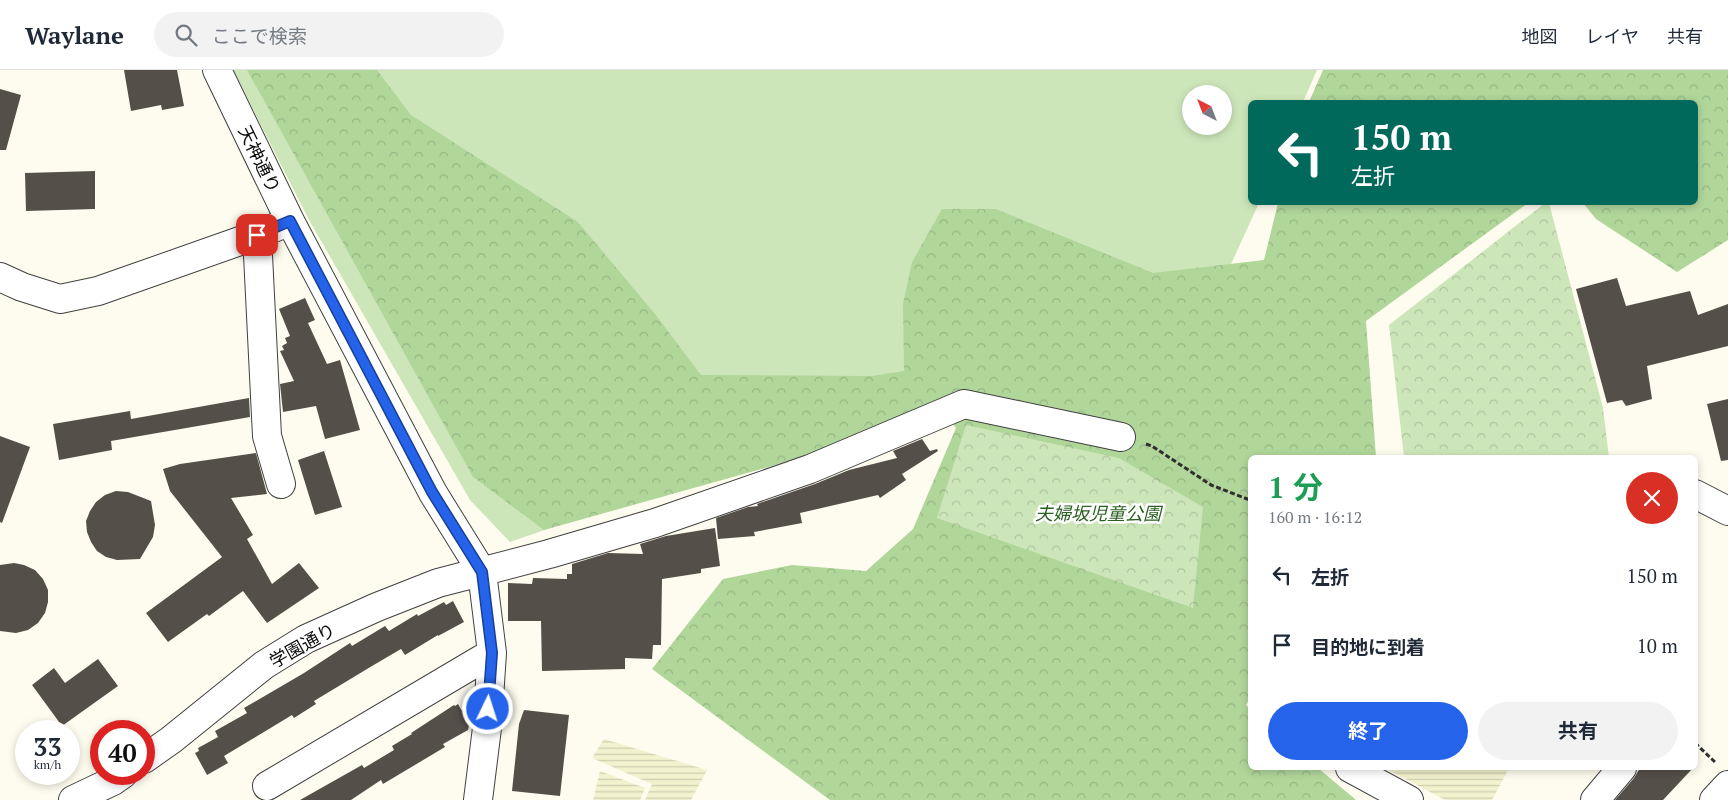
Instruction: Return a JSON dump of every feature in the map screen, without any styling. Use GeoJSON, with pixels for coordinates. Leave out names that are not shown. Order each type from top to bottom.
{"type":"FeatureCollection","features":[{"type":"Feature","properties":{"kind":"street","name":"天神通り"},"geometry":{"type":"LineString","coordinates":[[217,70],[290,221],[432,492],[482,572],[492,653],[487,728],[478,800]]}},
{"type":"Feature","properties":{"kind":"street"},"geometry":{"type":"LineString","coordinates":[[0,277],[22,287],[60,298],[98,291],[257,235],[290,221]]}},
{"type":"Feature","properties":{"kind":"street"},"geometry":{"type":"LineString","coordinates":[[257,235],[267,436],[281,484]]}},
{"type":"Feature","properties":{"kind":"street","name":"学園通り"},"geometry":{"type":"LineString","coordinates":[[155,751],[264,665],[306,639],[377,607],[438,583],[655,523],[810,469],[964,404],[1121,437]]}},
{"type":"Feature","properties":{"kind":"street"},"geometry":{"type":"LineString","coordinates":[[1698,496],[1728,511]]}},
{"type":"Feature","properties":{"kind":"street"},"geometry":{"type":"LineString","coordinates":[[267,786],[492,653]]}},
{"type":"Feature","properties":{"kind":"street"},"geometry":{"type":"LineString","coordinates":[[1354,770],[1409,800]]}},
{"type":"Feature","properties":{"kind":"street"},"geometry":{"type":"LineString","coordinates":[[1595,800],[1620,770]]}},
{"type":"Feature","properties":{"kind":"street"},"geometry":{"type":"LineString","coordinates":[[1714,800],[1725,776]]}},
{"type":"Feature","properties":{"kind":"street"},"geometry":{"type":"LineString","coordinates":[[73,800],[105,785]]}},
{"type":"Feature","properties":{"kind":"path"},"geometry":{"type":"LineString","coordinates":[[1121,437],[1152,446],[1211,484],[1248,499]]}},
{"type":"Feature","properties":{"kind":"path"},"geometry":{"type":"LineString","coordinates":[[1698,746],[1725,776]]}},
{"type":"Feature","properties":{"kind":"green space"},"geometry":{"type":"Polygon","coordinates":[[[233,70],[1317,70],[1304,100],[1248,100],[1248,205],[1258,205],[1226,275],[966,384],[510,542],[470,500],[309,220],[233,70]]]}},
{"type":"Feature","properties":{"kind":"green space"},"geometry":{"type":"Polygon","coordinates":[[[247,70],[377,70],[411,115],[578,222],[655,314],[701,375],[872,376],[904,371],[903,304],[912,262],[942,209],[996,209],[1153,273],[1264,260],[1278,205],[1525,205],[1366,321],[1376,455],[1248,455],[1248,702],[1246,705],[1248,707],[1248,770],[1320,770],[1356,800],[830,800],[652,669],[723,579],[792,565],[866,571],[913,529],[956,428],[944,413],[765,468],[544,530],[473,477],[247,70]]]}},
{"type":"Feature","properties":{"kind":"green space"},"geometry":{"type":"Polygon","coordinates":[[[1323,70],[1728,70],[1728,240],[1677,272],[1596,219],[1585,205],[1698,205],[1698,100],[1310,100],[1323,70]]]}},
{"type":"Feature","properties":{"kind":"green space"},"geometry":{"type":"Polygon","coordinates":[[[1542,205],[1550,205],[1603,408],[1609,455],[1404,455],[1389,325],[1542,205]]]}},
{"type":"Feature","properties":{"kind":"green space","name":"夫婦坂児童公園"},"geometry":{"type":"Polygon","coordinates":[[[966,425],[1119,458],[1203,507],[1193,608],[937,518],[966,425]]]}},
{"type":"Feature","properties":{"kind":"green space"},"geometry":{"type":"Polygon","coordinates":[[[604,739],[707,770],[691,800],[645,800],[652,784],[592,758],[604,739]]]}},
{"type":"Feature","properties":{"kind":"green space"},"geometry":{"type":"Polygon","coordinates":[[[1389,770],[1508,770],[1492,800],[1445,800],[1389,770]]]}},
{"type":"Feature","properties":{"kind":"green space"},"geometry":{"type":"Polygon","coordinates":[[[600,771],[645,788],[640,800],[593,800],[600,771]]]}},
{"type":"Feature","properties":{"kind":"building"},"geometry":{"type":"Polygon","coordinates":[[[124,70],[177,70],[184,106],[162,110],[161,105],[131,111],[124,70]]]}},
{"type":"Feature","properties":{"kind":"building"},"geometry":{"type":"Polygon","coordinates":[[[0,89],[21,95],[6,150],[0,150],[0,89]]]}},
{"type":"Feature","properties":{"kind":"building"},"geometry":{"type":"Polygon","coordinates":[[[95,171],[95,209],[26,211],[25,173],[95,171]]]}},
{"type":"Feature","properties":{"kind":"building"},"geometry":{"type":"Polygon","coordinates":[[[1617,278],[1626,306],[1690,291],[1698,315],[1728,304],[1728,346],[1647,366],[1652,399],[1626,406],[1622,400],[1607,403],[1576,289],[1617,278]]]}},
{"type":"Feature","properties":{"kind":"building"},"geometry":{"type":"Polygon","coordinates":[[[305,298],[315,320],[308,323],[327,364],[340,360],[360,430],[325,439],[316,406],[283,412],[280,384],[294,381],[280,351],[284,350],[282,346],[287,343],[285,338],[290,336],[279,309],[305,298]]]}},
{"type":"Feature","properties":{"kind":"building"},"geometry":{"type":"Polygon","coordinates":[[[249,398],[250,417],[111,441],[112,450],[59,460],[53,424],[130,411],[131,419],[249,398]]]}},
{"type":"Feature","properties":{"kind":"building"},"geometry":{"type":"Polygon","coordinates":[[[1728,399],[1728,460],[1721,461],[1707,404],[1728,399]]]}},
{"type":"Feature","properties":{"kind":"building"},"geometry":{"type":"Polygon","coordinates":[[[0,436],[30,447],[2,523],[0,522],[0,436]]]}},
{"type":"Feature","properties":{"kind":"building"},"geometry":{"type":"Polygon","coordinates":[[[922,439],[930,451],[937,449],[938,451],[902,474],[906,480],[880,498],[878,495],[800,513],[802,523],[754,532],[755,536],[718,539],[716,518],[748,507],[758,506],[757,504],[849,470],[897,458],[893,451],[922,439]]]}},
{"type":"Feature","properties":{"kind":"building"},"geometry":{"type":"Polygon","coordinates":[[[324,451],[342,507],[315,515],[298,460],[324,451]]]}},
{"type":"Feature","properties":{"kind":"building"},"geometry":{"type":"Polygon","coordinates":[[[256,453],[267,494],[231,498],[253,535],[247,539],[272,584],[299,563],[319,588],[267,623],[243,591],[209,616],[207,614],[168,642],[146,613],[222,557],[170,491],[163,469],[180,464],[256,453]]]}},
{"type":"Feature","properties":{"kind":"building"},"geometry":{"type":"Polygon","coordinates":[[[116,491],[128,492],[151,501],[155,525],[153,537],[140,559],[117,560],[106,557],[97,551],[87,532],[86,521],[96,502],[105,495],[116,491]]]}},
{"type":"Feature","properties":{"kind":"building"},"geometry":{"type":"Polygon","coordinates":[[[715,528],[720,566],[701,569],[701,573],[662,579],[661,645],[653,645],[652,659],[625,658],[625,669],[542,671],[541,621],[508,621],[508,583],[532,584],[533,578],[567,579],[567,574],[572,574],[572,564],[608,553],[643,554],[640,544],[666,536],[715,528]]]}},
{"type":"Feature","properties":{"kind":"building"},"geometry":{"type":"Polygon","coordinates":[[[14,563],[35,570],[43,579],[48,590],[48,602],[45,613],[38,623],[28,630],[16,633],[0,631],[0,565],[14,563]]]}},
{"type":"Feature","properties":{"kind":"building"},"geometry":{"type":"Polygon","coordinates":[[[453,601],[464,622],[405,655],[401,649],[372,666],[314,701],[316,704],[294,718],[292,715],[224,756],[228,763],[207,775],[195,753],[199,751],[198,748],[218,737],[215,731],[247,713],[244,708],[304,673],[350,643],[352,646],[385,626],[389,631],[417,614],[418,616],[444,602],[446,605],[453,601]]]}},
{"type":"Feature","properties":{"kind":"building"},"geometry":{"type":"Polygon","coordinates":[[[98,659],[118,686],[70,720],[58,720],[32,685],[54,668],[65,683],[98,659]]]}},
{"type":"Feature","properties":{"kind":"building"},"geometry":{"type":"Polygon","coordinates":[[[458,704],[462,711],[473,705],[468,730],[443,744],[445,747],[383,784],[381,780],[351,800],[300,800],[362,765],[364,768],[394,750],[392,746],[458,704]]]}},
{"type":"Feature","properties":{"kind":"building"},"geometry":{"type":"Polygon","coordinates":[[[524,710],[569,715],[560,796],[512,791],[519,724],[524,710]]]}},
{"type":"Feature","properties":{"kind":"building"},"geometry":{"type":"Polygon","coordinates":[[[1639,770],[1691,770],[1663,800],[1615,800],[1639,770]]]}},
{"type":"Feature","properties":{"kind":"route"},"geometry":{"type":"LineString","coordinates":[[257,235],[290,221],[432,492],[482,572],[492,653],[488,709]]}}]}
